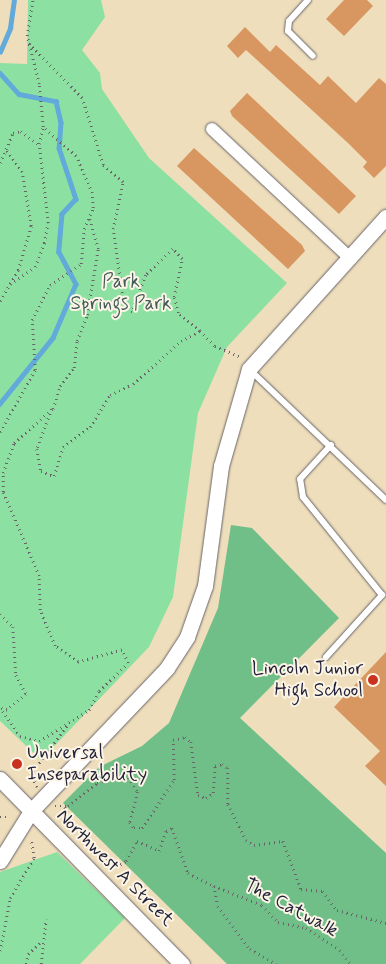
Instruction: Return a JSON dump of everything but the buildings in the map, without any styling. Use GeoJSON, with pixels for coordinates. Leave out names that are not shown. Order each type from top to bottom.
{"type":"FeatureCollection","features":[{"type":"Feature","properties":{"kind":"street"},"geometry":{"type":"LineString","coordinates":[[212,129],[351,259]]}},
{"type":"Feature","properties":{"kind":"street"},"geometry":{"type":"LineString","coordinates":[[0,861],[31,812],[167,668],[187,638],[205,586],[221,466],[245,363],[351,259],[386,217]]}},
{"type":"Feature","properties":{"kind":"street","name":"Northwest A Street"},"geometry":{"type":"LineString","coordinates":[[0,778],[31,812],[182,964]]}},
{"type":"Feature","properties":{"kind":"lane"},"geometry":{"type":"LineString","coordinates":[[308,0],[289,21],[288,31],[313,56]]}},
{"type":"Feature","properties":{"kind":"lane"},"geometry":{"type":"LineString","coordinates":[[245,363],[386,500]]}},
{"type":"Feature","properties":{"kind":"lane"},"geometry":{"type":"LineString","coordinates":[[326,657],[382,595],[303,497],[300,479],[330,445]]}},
{"type":"Feature","properties":{"kind":"path"},"geometry":{"type":"LineString","coordinates":[[10,284],[35,268],[44,244],[48,223],[39,144],[43,127],[40,92],[28,43],[33,0]]}},
{"type":"Feature","properties":{"kind":"path"},"geometry":{"type":"LineString","coordinates":[[28,43],[82,98],[103,165],[123,182],[113,229],[124,308],[132,312],[146,276],[173,249],[182,259],[174,297],[178,313],[215,346],[245,363]]}},
{"type":"Feature","properties":{"kind":"path"},"geometry":{"type":"LineString","coordinates":[[0,432],[35,370],[32,320],[50,285],[81,264],[89,215],[92,193],[76,156],[43,127]]}},
{"type":"Feature","properties":{"kind":"path"},"geometry":{"type":"LineString","coordinates":[[0,163],[8,138],[21,131],[39,144]]}},
{"type":"Feature","properties":{"kind":"path"},"geometry":{"type":"LineString","coordinates":[[0,301],[10,284],[30,226],[22,172],[5,149]]}},
{"type":"Feature","properties":{"kind":"path"},"geometry":{"type":"LineString","coordinates":[[89,215],[98,249],[86,315],[77,341],[74,368],[60,386],[37,450],[41,471],[49,476],[56,471],[62,447],[90,426],[110,395],[133,384],[180,341],[200,331]]}},
{"type":"Feature","properties":{"kind":"path"},"geometry":{"type":"LineString","coordinates":[[5,710],[7,722],[30,742],[70,723],[89,710],[99,691],[128,663],[122,650],[78,662],[55,646],[40,610],[39,576],[3,492],[2,472],[14,443],[28,426],[52,411]]}},
{"type":"Feature","properties":{"kind":"path"},"geometry":{"type":"LineString","coordinates":[[0,614],[13,628],[16,675],[26,694],[5,710]]}},
{"type":"Feature","properties":{"kind":"path"},"geometry":{"type":"LineString","coordinates":[[0,708],[5,710]]}},
{"type":"Feature","properties":{"kind":"path"},"geometry":{"type":"LineString","coordinates":[[34,784],[30,775],[70,723]]}},
{"type":"Feature","properties":{"kind":"path"},"geometry":{"type":"LineString","coordinates":[[55,806],[65,807],[97,783],[126,773],[138,792],[130,822],[134,828],[142,828],[174,780],[173,740],[185,736],[191,742],[198,795],[206,798],[213,793],[212,777],[217,765],[228,768],[228,804],[246,840],[254,845],[283,841],[301,889],[323,891],[337,910],[386,923]]}},
{"type":"Feature","properties":{"kind":"path","name":"The Catwalk"},"geometry":{"type":"LineString","coordinates":[[65,807],[72,822],[116,867],[126,861],[137,841],[158,851],[166,831],[172,828],[188,872],[214,886],[262,905],[278,922],[306,928],[340,950],[351,964]]}},
{"type":"Feature","properties":{"kind":"path"},"geometry":{"type":"LineString","coordinates":[[0,817],[10,817]]}},
{"type":"Feature","properties":{"kind":"path"},"geometry":{"type":"LineString","coordinates":[[0,951],[10,898],[34,858],[31,839]]}},
{"type":"Feature","properties":{"kind":"path"},"geometry":{"type":"LineString","coordinates":[[214,886],[218,906],[250,949],[276,964]]}},
{"type":"Feature","properties":{"kind":"path"},"geometry":{"type":"LineString","coordinates":[[41,964],[41,942],[46,919]]}},
{"type":"Feature","properties":{"kind":"path"},"geometry":{"type":"LineString","coordinates":[[26,964],[28,954],[41,942]]}},
{"type":"Feature","properties":{"kind":"green space","name":"Park Springs Park"},"geometry":{"type":"Polygon","coordinates":[[[28,0],[101,0],[105,17],[82,50],[100,73],[102,89],[149,158],[287,283],[227,347],[198,413],[173,597],[149,647],[41,760],[0,721],[0,63],[27,64],[28,0]]]}},
{"type":"Feature","properties":{"kind":"green space"},"geometry":{"type":"Polygon","coordinates":[[[231,525],[252,528],[339,618],[240,718],[386,853],[386,964],[227,964],[63,803],[99,767],[142,746],[169,723],[218,608],[231,525]]]}},
{"type":"Feature","properties":{"kind":"green space"},"geometry":{"type":"Polygon","coordinates":[[[57,852],[125,918],[80,964],[0,964],[0,872],[57,852]]]}},
{"type":"Feature","properties":{"kind":"waterway"},"geometry":{"type":"LineString","coordinates":[[0,52],[10,28],[14,0]]}},
{"type":"Feature","properties":{"kind":"waterway"},"geometry":{"type":"LineString","coordinates":[[0,73],[19,94],[56,101],[61,122],[59,148],[76,199],[62,214],[59,252],[76,284],[53,338],[0,404]]}},
{"type":"Feature","properties":{"kind":"place","name":"Lincoln Junior High School"},"geometry":{"type":"Point","coordinates":[373,680]}},
{"type":"Feature","properties":{"kind":"place","name":"Universal Inseparability"},"geometry":{"type":"Point","coordinates":[17,764]}}]}
